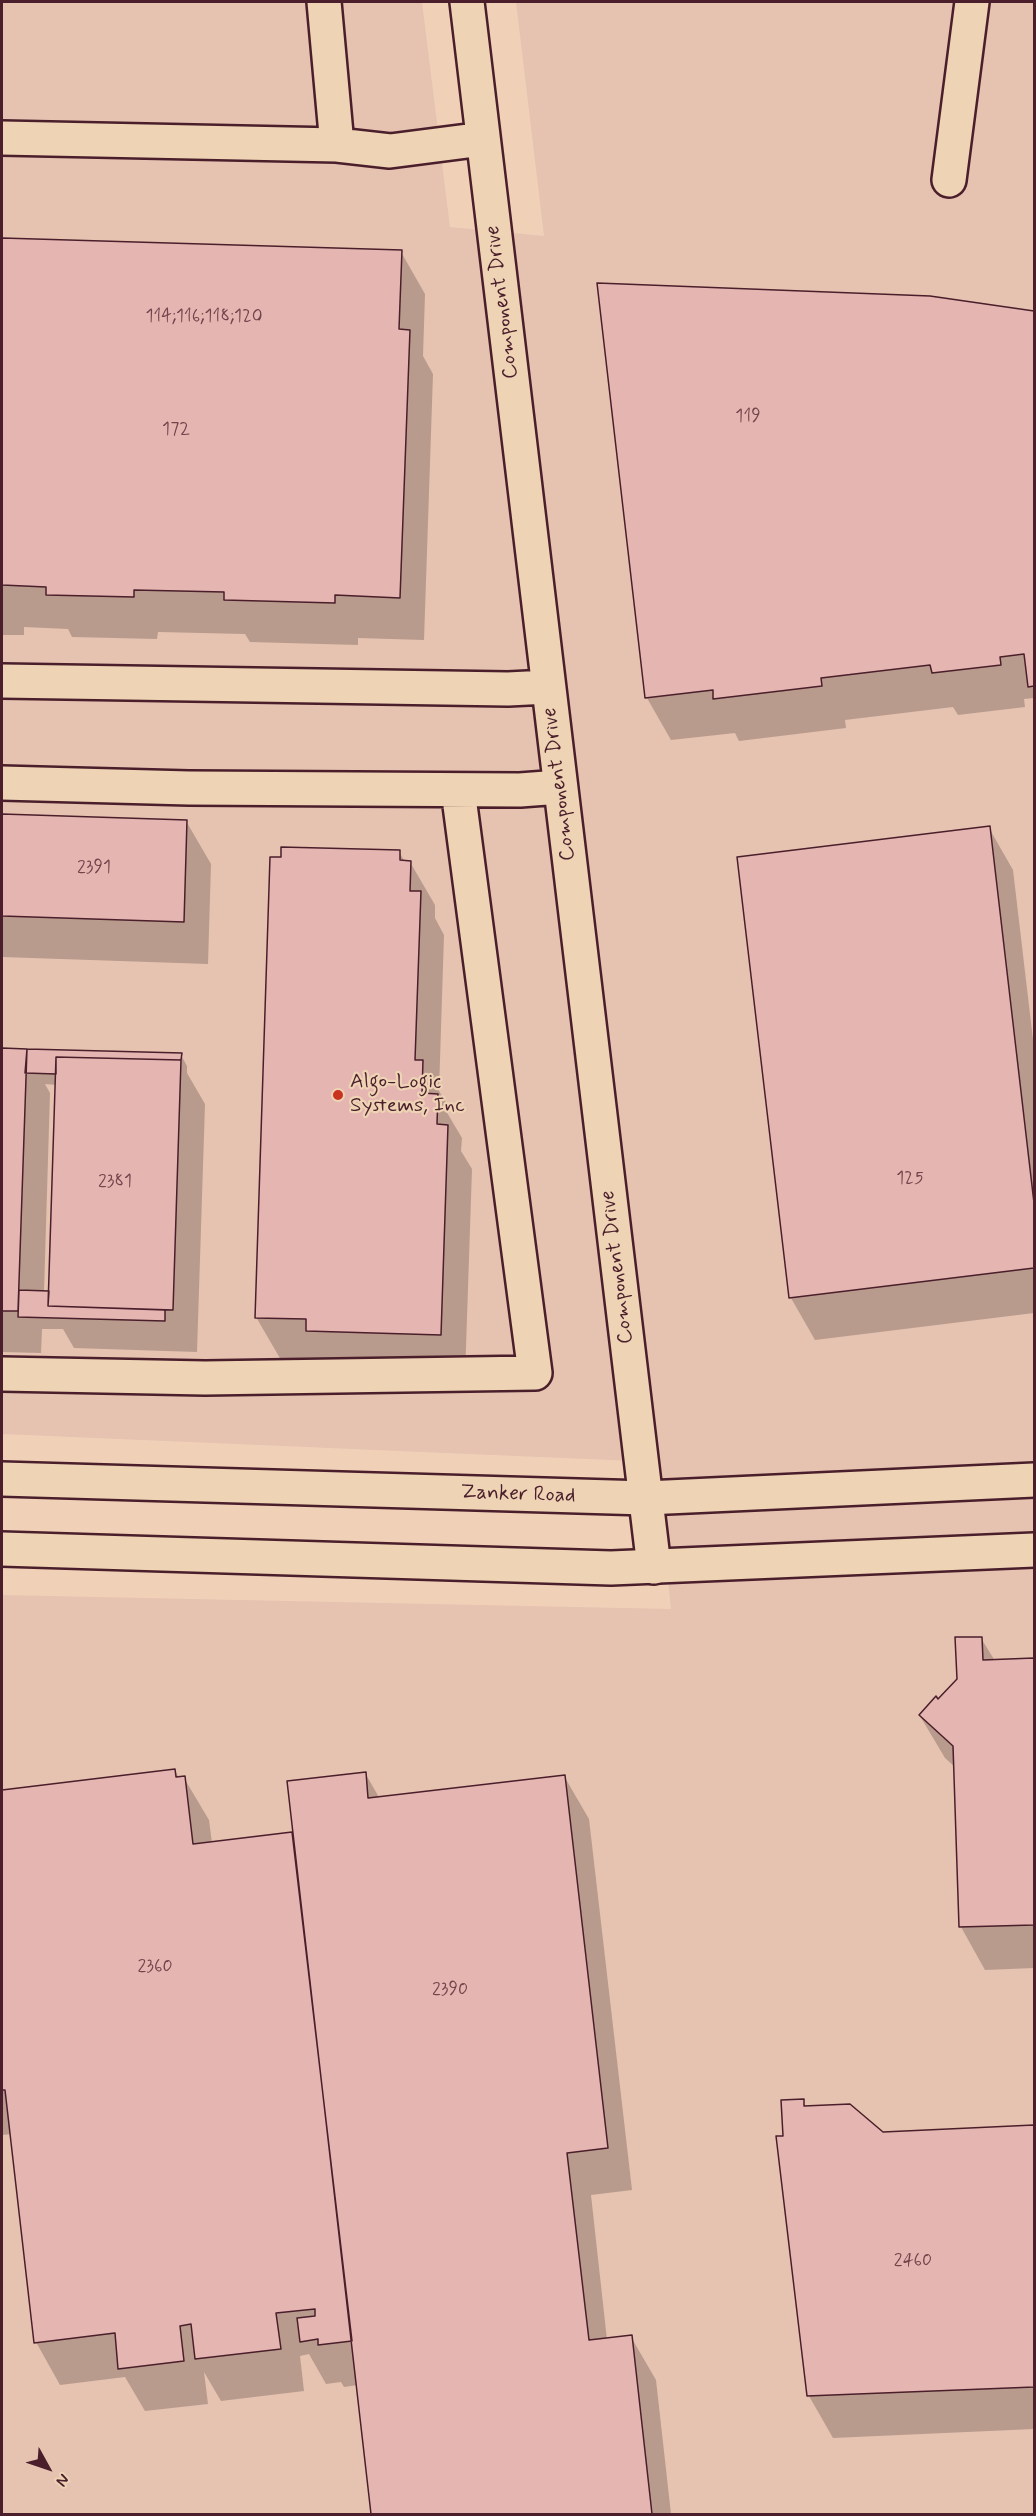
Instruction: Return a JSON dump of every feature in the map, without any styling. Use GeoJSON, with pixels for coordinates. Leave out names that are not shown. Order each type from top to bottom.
{"type":"FeatureCollection","features":[{"type":"Feature","properties":{"kind":"main road"},"geometry":{"type":"LineString","coordinates":[[324,2],[337,145]]}},
{"type":"Feature","properties":{"kind":"main road","name":"Component Drive"},"geometry":{"type":"LineString","coordinates":[[467,2],[654,1567]]}},
{"type":"Feature","properties":{"kind":"main road"},"geometry":{"type":"LineString","coordinates":[[950,180],[972,2]]}},
{"type":"Feature","properties":{"kind":"main road"},"geometry":{"type":"LineString","coordinates":[[2,138],[337,145],[390,151],[483,139]]}},
{"type":"Feature","properties":{"kind":"main road"},"geometry":{"type":"LineString","coordinates":[[2,681],[508,689],[548,687]]}},
{"type":"Feature","properties":{"kind":"main road"},"geometry":{"type":"LineString","coordinates":[[2,783],[458,790],[560,787]]}},
{"type":"Feature","properties":{"kind":"main road"},"geometry":{"type":"LineString","coordinates":[[2,1374],[205,1378],[535,1372],[458,790]]}},
{"type":"Feature","properties":{"kind":"main road","name":"Zanker Road"},"geometry":{"type":"LineString","coordinates":[[2,1479],[646,1498],[1035,1480]]}},
{"type":"Feature","properties":{"kind":"main road"},"geometry":{"type":"LineString","coordinates":[[2,1549],[588,1567],[654,1567],[1035,1550]]}},
{"type":"Feature","properties":{"kind":"shaded area"},"geometry":{"type":"Polygon","coordinates":[[[2,2],[422,2],[450,227],[544,236],[516,2],[1034,2],[1034,2514],[2,2514],[2,1595],[671,1609],[656,1462],[2,1434],[2,2]]]}},
{"type":"Feature","properties":{"kind":"building"},"geometry":{"type":"Polygon","coordinates":[[[2,238],[402,250],[399,329],[410,330],[400,598],[335,595],[335,603],[224,600],[224,592],[134,590],[134,597],[46,595],[46,587],[2,585],[2,238]]]}},
{"type":"Feature","properties":{"kind":"building"},"geometry":{"type":"Polygon","coordinates":[[[597,283],[930,296],[1034,311],[1034,686],[1028,687],[1024,654],[1000,657],[1001,665],[932,673],[930,665],[821,678],[822,686],[713,699],[713,690],[645,698],[597,283]]]}},
{"type":"Feature","properties":{"kind":"building"},"geometry":{"type":"Polygon","coordinates":[[[2,814],[187,820],[184,922],[2,916],[2,814]]]}},
{"type":"Feature","properties":{"kind":"building"},"geometry":{"type":"Polygon","coordinates":[[[990,826],[1034,1203],[1034,1268],[789,1298],[737,857],[990,826]]]}},
{"type":"Feature","properties":{"kind":"building"},"geometry":{"type":"Polygon","coordinates":[[[281,847],[400,850],[400,860],[411,861],[410,891],[421,891],[415,1060],[423,1060],[422,1093],[438,1094],[437,1124],[448,1125],[441,1335],[306,1331],[306,1319],[255,1318],[270,857],[281,857],[281,847]]]}},
{"type":"Feature","properties":{"kind":"building"},"geometry":{"type":"Polygon","coordinates":[[[2,1048],[27,1049],[18,1311],[2,1311],[2,1048]]]}},
{"type":"Feature","properties":{"kind":"building"},"geometry":{"type":"Polygon","coordinates":[[[27,1049],[182,1053],[181,1060],[56,1057],[56,1074],[25,1073],[27,1049]]]}},
{"type":"Feature","properties":{"kind":"building"},"geometry":{"type":"Polygon","coordinates":[[[56,1057],[181,1060],[173,1310],[48,1306],[56,1057]]]}},
{"type":"Feature","properties":{"kind":"building"},"geometry":{"type":"Polygon","coordinates":[[[19,1290],[49,1291],[48,1306],[165,1310],[165,1321],[18,1317],[19,1290]]]}},
{"type":"Feature","properties":{"kind":"building"},"geometry":{"type":"Polygon","coordinates":[[[955,1637],[982,1637],[983,1660],[1034,1658],[1034,1925],[959,1927],[953,1746],[919,1715],[936,1696],[938,1699],[957,1679],[955,1637]]]}},
{"type":"Feature","properties":{"kind":"building"},"geometry":{"type":"Polygon","coordinates":[[[175,1769],[176,1777],[185,1776],[193,1844],[292,1832],[352,2341],[318,2345],[318,2339],[300,2342],[297,2318],[315,2316],[315,2309],[276,2313],[281,2349],[195,2359],[191,2324],[180,2326],[184,2361],[118,2369],[115,2333],[34,2343],[5,2090],[2,2090],[2,1790],[175,1769]]]}},
{"type":"Feature","properties":{"kind":"building"},"geometry":{"type":"Polygon","coordinates":[[[366,1772],[368,1798],[565,1775],[608,2148],[567,2153],[589,2340],[632,2335],[652,2514],[371,2514],[287,1781],[366,1772]]]}},
{"type":"Feature","properties":{"kind":"building"},"geometry":{"type":"Polygon","coordinates":[[[804,2099],[804,2106],[850,2104],[883,2132],[1034,2125],[1034,2387],[807,2396],[776,2136],[783,2136],[781,2100],[804,2099]]]}},
{"type":"Feature","properties":{"kind":"place","name":"Algo-Logic Systems, Inc"},"geometry":{"type":"Point","coordinates":[338,1095]}}]}
